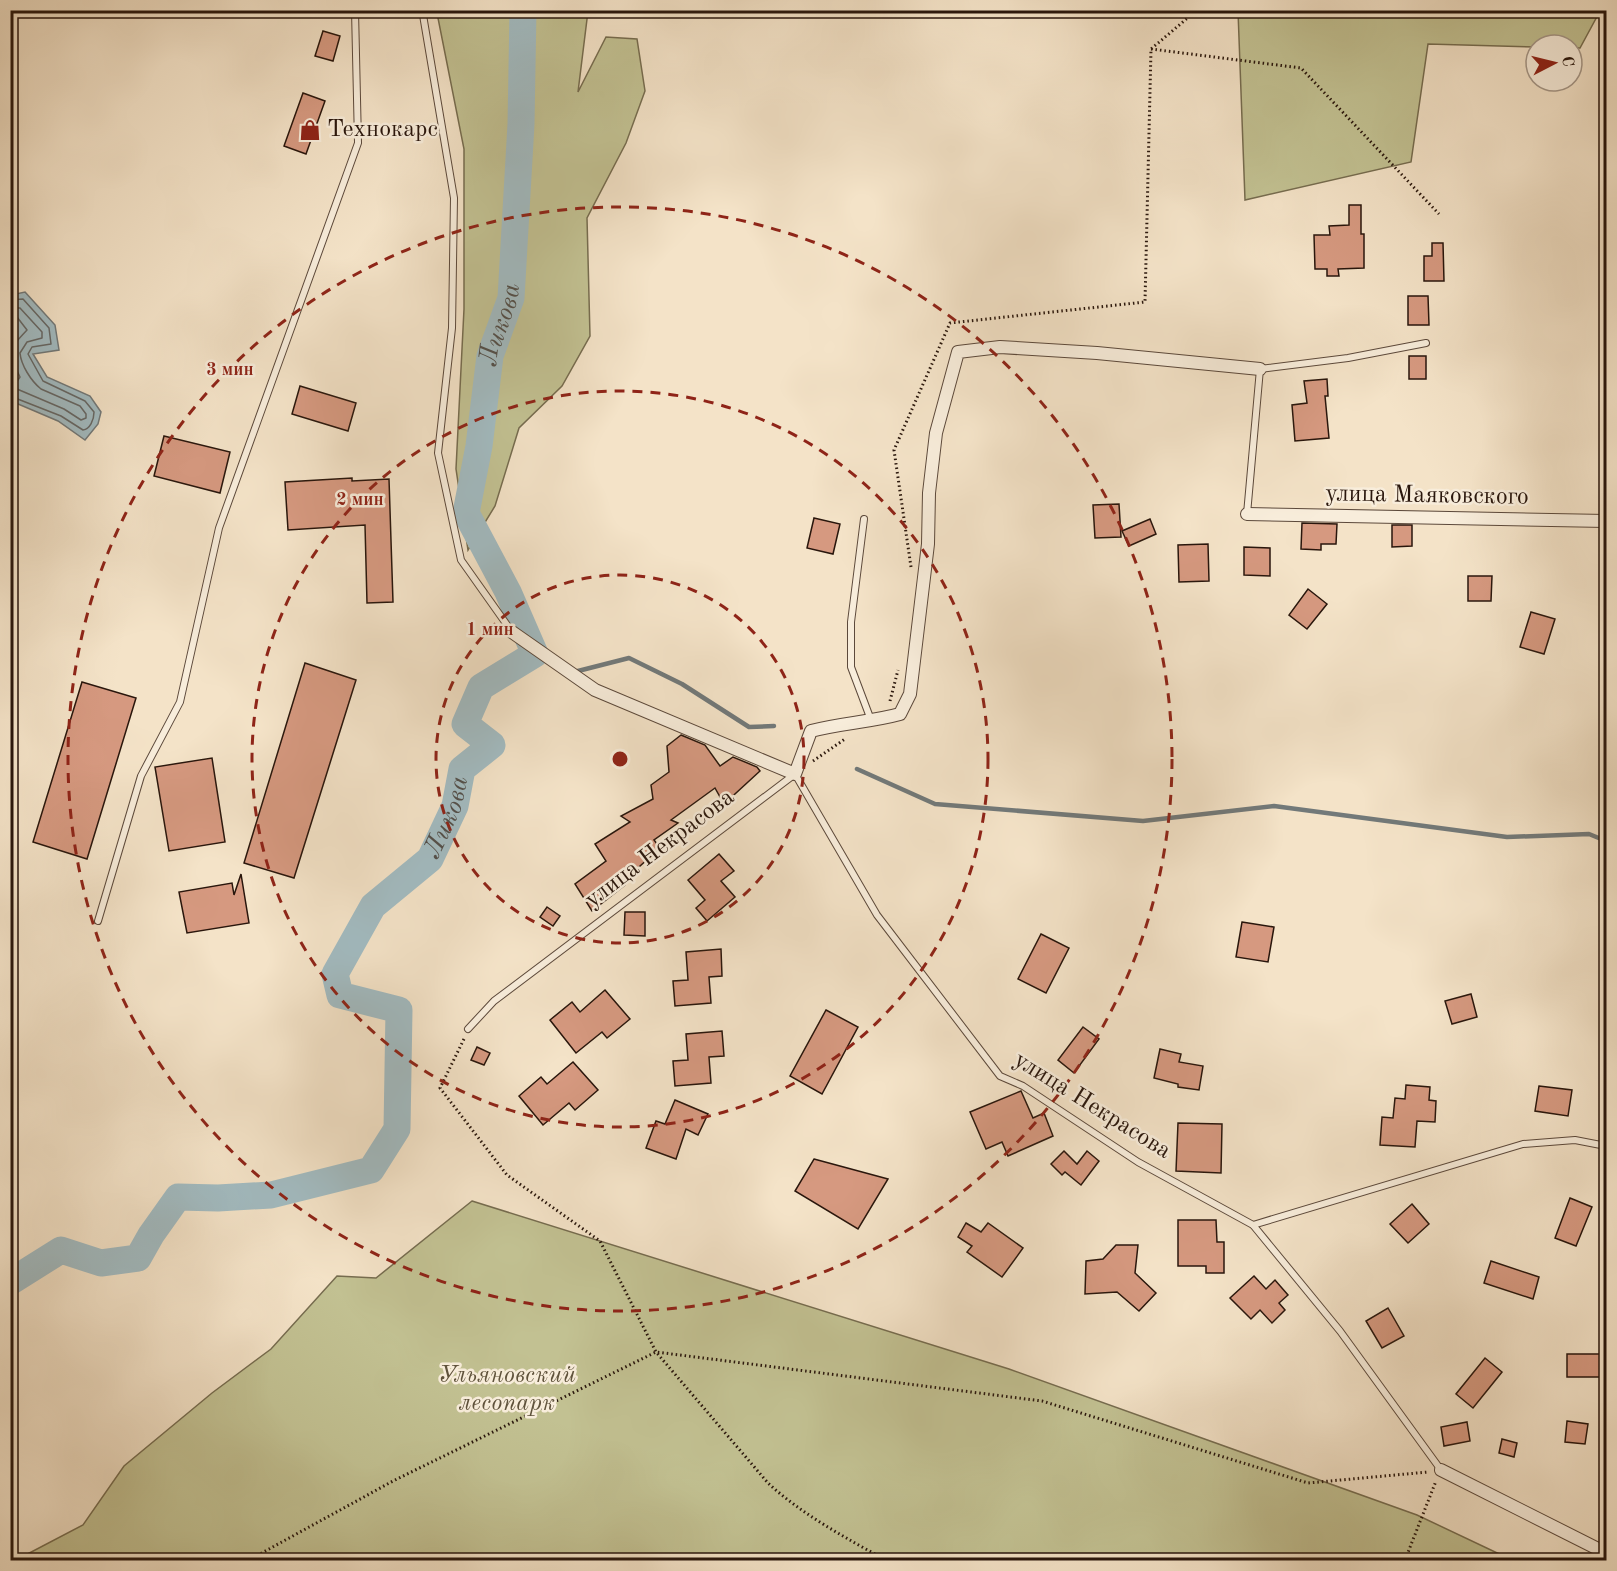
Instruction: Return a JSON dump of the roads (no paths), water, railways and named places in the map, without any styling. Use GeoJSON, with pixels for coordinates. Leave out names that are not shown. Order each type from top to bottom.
{"type":"FeatureCollection","features":[{"type":"Feature","properties":{"kind":"street"},"geometry":{"type":"LineString","coordinates":[[512,632],[595,690],[795,774],[812,731],[837,724],[900,714],[910,694],[928,544],[929,493],[936,433],[958,352],[1011,348],[1098,353],[1260,369]]}},
{"type":"Feature","properties":{"kind":"street","name":"улица Маяковского"},"geometry":{"type":"LineString","coordinates":[[1248,514],[1606,521]]}},
{"type":"Feature","properties":{"kind":"street","name":"улица Некрасова"},"geometry":{"type":"LineString","coordinates":[[1441,1470],[1606,1553]]}},
{"type":"Feature","properties":{"kind":"lane"},"geometry":{"type":"LineString","coordinates":[[98,921],[141,776],[180,702],[219,528],[358,143],[355,10]]}},
{"type":"Feature","properties":{"kind":"lane"},"geometry":{"type":"LineString","coordinates":[[411,10],[423,15],[454,198],[452,328],[438,453],[461,560],[512,632]]}},
{"type":"Feature","properties":{"kind":"lane"},"geometry":{"type":"LineString","coordinates":[[1248,514],[1260,369],[1348,358],[1426,343]]}},
{"type":"Feature","properties":{"kind":"lane"},"geometry":{"type":"LineString","coordinates":[[864,519],[851,622],[851,667],[871,720]]}},
{"type":"Feature","properties":{"kind":"lane","name":"улица Некрасова"},"geometry":{"type":"LineString","coordinates":[[468,1029],[494,1001],[795,774],[877,915],[1000,1076],[1023,1086],[1138,1162],[1253,1226],[1340,1331],[1441,1470]]}},
{"type":"Feature","properties":{"kind":"lane"},"geometry":{"type":"LineString","coordinates":[[1253,1226],[1523,1144],[1575,1140],[1606,1146]]}},
{"type":"Feature","properties":{"kind":"water"},"geometry":{"type":"Polygon","coordinates":[[[25,292],[55,325],[59,350],[33,354],[47,377],[90,396],[101,412],[98,424],[85,440],[58,421],[11,401],[11,295],[25,292]]]}},
{"type":"Feature","properties":{"kind":"waterway","name":"Ликова"},"geometry":{"type":"LineString","coordinates":[[10,1282],[61,1250],[101,1263],[138,1258],[178,1197],[218,1198],[271,1195],[371,1170],[397,1129],[399,1010],[340,995],[335,974],[373,906],[430,859],[455,806],[462,769],[492,745],[465,724],[481,687],[535,654],[508,592],[466,513],[479,446],[490,356],[511,298],[521,124],[523,10]]}},
{"type":"Feature","properties":{"kind":"waterway"},"geometry":{"type":"LineString","coordinates":[[574,672],[629,658],[682,684],[749,727],[774,726]]}},
{"type":"Feature","properties":{"kind":"waterway"},"geometry":{"type":"LineString","coordinates":[[857,769],[935,804],[1143,821],[1274,806],[1507,837],[1589,834],[1606,841]]}},
{"type":"Feature","properties":{"kind":"place","name":"Технокарс"},"geometry":{"type":"Point","coordinates":[310,130]}},
{"type":"Feature","properties":{"kind":"park label","name":"Ульяновский лесопарк"},"geometry":{"type":"Point","coordinates":[507,1390]}}]}
